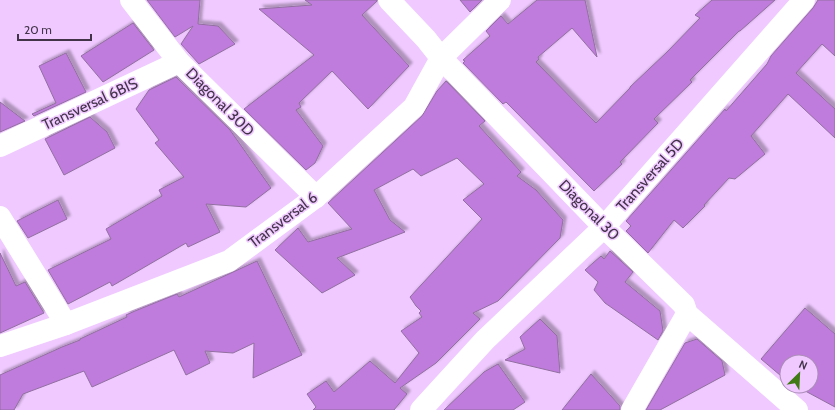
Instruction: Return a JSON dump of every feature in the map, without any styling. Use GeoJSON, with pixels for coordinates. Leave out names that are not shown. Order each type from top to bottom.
{"type":"FeatureCollection","features":[{"type":"Feature","properties":{"kind":"street","name":"Diagonal 30D"},"geometry":{"type":"LineString","coordinates":[[132,0],[179,62],[316,196]]}},
{"type":"Feature","properties":{"kind":"street","name":"Diagonal 30"},"geometry":{"type":"LineString","coordinates":[[388,0],[426,38],[441,58],[604,227],[684,305],[687,314],[797,410]]}},
{"type":"Feature","properties":{"kind":"street","name":"Transversal 6"},"geometry":{"type":"LineString","coordinates":[[0,346],[66,324],[229,261],[316,196],[414,107],[441,58],[500,0]]}},
{"type":"Feature","properties":{"kind":"street","name":"Transversal 5D"},"geometry":{"type":"LineString","coordinates":[[421,410],[485,340],[604,227],[804,0]]}},
{"type":"Feature","properties":{"kind":"street","name":"Transversal 6BIS"},"geometry":{"type":"LineString","coordinates":[[0,146],[179,62]]}},
{"type":"Feature","properties":{"kind":"street"},"geometry":{"type":"LineString","coordinates":[[0,217],[66,324]]}},
{"type":"Feature","properties":{"kind":"street"},"geometry":{"type":"LineString","coordinates":[[632,410],[687,314]]}},
{"type":"Feature","properties":{"kind":"building"},"geometry":{"type":"Polygon","coordinates":[[[147,0],[200,0],[198,24],[218,26],[235,44],[199,64],[181,44],[193,26],[175,37],[147,0]]]}},
{"type":"Feature","properties":{"kind":"building"},"geometry":{"type":"Polygon","coordinates":[[[305,0],[377,0],[362,15],[409,66],[368,109],[332,71],[299,103],[301,107],[296,110],[323,146],[315,163],[306,170],[244,109],[314,55],[259,9],[312,5],[305,0]]]}},
{"type":"Feature","properties":{"kind":"building"},"geometry":{"type":"Polygon","coordinates":[[[460,0],[482,0],[470,12],[460,0]]]}},
{"type":"Feature","properties":{"kind":"building"},"geometry":{"type":"Polygon","coordinates":[[[537,0],[585,0],[597,57],[572,28],[538,57],[539,59],[536,62],[596,123],[700,18],[695,15],[712,0],[775,0],[739,31],[690,80],[692,82],[654,119],[658,123],[620,162],[622,164],[594,191],[506,102],[503,104],[463,63],[465,61],[463,60],[490,36],[486,31],[501,16],[508,24],[537,0]]]}},
{"type":"Feature","properties":{"kind":"building"},"geometry":{"type":"Polygon","coordinates":[[[818,0],[835,0],[835,56],[822,44],[796,73],[835,109],[835,138],[788,94],[751,136],[765,154],[735,179],[729,178],[704,205],[705,206],[683,228],[674,220],[648,253],[626,231],[631,226],[626,221],[767,64],[771,56],[813,8],[818,0]]]}},
{"type":"Feature","properties":{"kind":"building"},"geometry":{"type":"Polygon","coordinates":[[[133,23],[154,50],[103,82],[81,56],[133,23]]]}},
{"type":"Feature","properties":{"kind":"building"},"geometry":{"type":"Polygon","coordinates":[[[66,53],[86,92],[34,116],[32,114],[56,103],[39,66],[66,53]]]}},
{"type":"Feature","properties":{"kind":"building"},"geometry":{"type":"Polygon","coordinates":[[[176,77],[230,130],[271,188],[246,207],[206,204],[220,232],[188,247],[186,243],[112,286],[110,282],[68,304],[48,270],[111,239],[106,229],[162,196],[159,190],[184,177],[155,143],[159,140],[136,109],[149,90],[176,77]]]}},
{"type":"Feature","properties":{"kind":"building"},"geometry":{"type":"Polygon","coordinates":[[[446,81],[485,121],[479,126],[521,172],[517,176],[536,190],[563,220],[560,238],[498,301],[473,313],[480,319],[436,363],[400,388],[407,394],[394,410],[313,410],[316,407],[307,394],[326,381],[334,392],[370,361],[395,383],[419,353],[401,331],[422,317],[419,313],[421,311],[410,297],[482,219],[463,200],[484,184],[457,158],[421,176],[413,169],[374,190],[390,220],[405,232],[337,258],[355,275],[322,293],[275,250],[298,228],[308,242],[352,229],[328,203],[422,116],[437,91],[446,81]]]}},
{"type":"Feature","properties":{"kind":"building"},"geometry":{"type":"Polygon","coordinates":[[[0,102],[25,121],[0,132],[0,102]]]}},
{"type":"Feature","properties":{"kind":"building"},"geometry":{"type":"Polygon","coordinates":[[[90,117],[107,132],[115,148],[64,175],[45,139],[90,117]]]}},
{"type":"Feature","properties":{"kind":"building"},"geometry":{"type":"Polygon","coordinates":[[[58,200],[67,219],[28,238],[17,221],[58,200]]]}},
{"type":"Feature","properties":{"kind":"building"},"geometry":{"type":"Polygon","coordinates":[[[610,251],[633,272],[625,282],[660,311],[663,331],[658,340],[605,303],[594,290],[598,282],[585,270],[601,256],[604,259],[610,251]]]}},
{"type":"Feature","properties":{"kind":"building"},"geometry":{"type":"Polygon","coordinates":[[[0,253],[16,286],[25,282],[44,313],[0,333],[0,253]]]}},
{"type":"Feature","properties":{"kind":"building"},"geometry":{"type":"Polygon","coordinates":[[[257,261],[302,355],[253,378],[254,343],[233,353],[205,351],[210,363],[186,375],[174,350],[92,387],[84,371],[23,394],[14,410],[0,410],[0,375],[80,340],[127,317],[126,315],[135,311],[177,294],[179,297],[257,261]]]}},
{"type":"Feature","properties":{"kind":"building"},"geometry":{"type":"Polygon","coordinates":[[[805,308],[835,334],[835,407],[811,394],[819,394],[819,354],[779,354],[779,374],[761,359],[805,308]]]}},
{"type":"Feature","properties":{"kind":"building"},"geometry":{"type":"Polygon","coordinates":[[[540,319],[557,336],[560,373],[505,360],[525,349],[520,337],[540,319]]]}},
{"type":"Feature","properties":{"kind":"building"},"geometry":{"type":"Polygon","coordinates":[[[697,339],[722,361],[725,375],[660,410],[646,410],[685,343],[697,339]]]}},
{"type":"Feature","properties":{"kind":"building"},"geometry":{"type":"Polygon","coordinates":[[[498,364],[525,402],[513,410],[444,410],[484,372],[498,364]]]}},
{"type":"Feature","properties":{"kind":"building"},"geometry":{"type":"Polygon","coordinates":[[[591,374],[620,406],[620,410],[562,410],[591,374]]]}}]}
